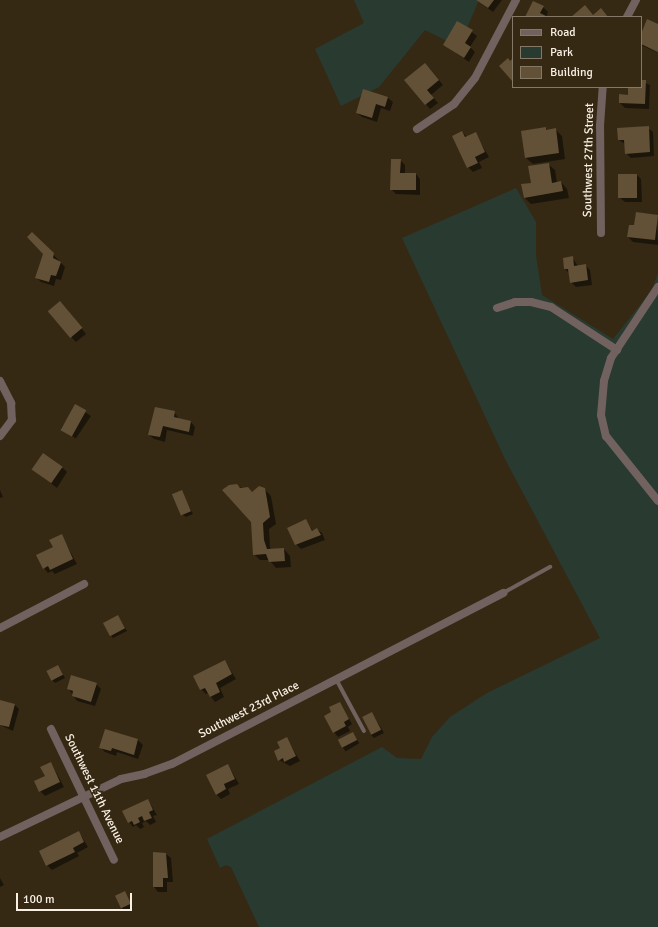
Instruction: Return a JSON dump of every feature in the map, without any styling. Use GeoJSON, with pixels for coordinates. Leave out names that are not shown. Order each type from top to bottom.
{"type":"FeatureCollection","features":[{"type":"Feature","properties":{"kind":"street"},"geometry":{"type":"LineString","coordinates":[[417,129],[454,104],[474,78],[516,0]]}},
{"type":"Feature","properties":{"kind":"street"},"geometry":{"type":"LineString","coordinates":[[628,16],[636,0]]}},
{"type":"Feature","properties":{"kind":"street","name":"Southwest 27th Street"},"geometry":{"type":"LineString","coordinates":[[601,233],[600,126],[603,88]]}},
{"type":"Feature","properties":{"kind":"street"},"geometry":{"type":"LineString","coordinates":[[658,287],[617,350],[604,382],[601,414],[606,436],[658,501]]}},
{"type":"Feature","properties":{"kind":"street"},"geometry":{"type":"LineString","coordinates":[[497,308],[515,302],[531,302],[551,307],[617,350]]}},
{"type":"Feature","properties":{"kind":"street"},"geometry":{"type":"LineString","coordinates":[[0,381],[11,403],[12,420],[0,436]]}},
{"type":"Feature","properties":{"kind":"street"},"geometry":{"type":"LineString","coordinates":[[0,628],[84,584]]}},
{"type":"Feature","properties":{"kind":"street","name":"Southwest 23rd Place"},"geometry":{"type":"LineString","coordinates":[[0,837],[84,795],[121,779],[144,774],[172,764],[503,593]]}},
{"type":"Feature","properties":{"kind":"street","name":"Southwest 11th Avenue"},"geometry":{"type":"LineString","coordinates":[[51,729],[114,860]]}},
{"type":"Feature","properties":{"kind":"lane"},"geometry":{"type":"LineString","coordinates":[[503,593],[550,567]]}},
{"type":"Feature","properties":{"kind":"lane"},"geometry":{"type":"LineString","coordinates":[[336,678],[364,731]]}},
{"type":"Feature","properties":{"kind":"green space"},"geometry":{"type":"Polygon","coordinates":[[[354,0],[479,0],[459,47],[425,30],[379,87],[341,106],[315,49],[364,23],[354,0]]]}},
{"type":"Feature","properties":{"kind":"green space"},"geometry":{"type":"Polygon","coordinates":[[[516,188],[536,222],[536,255],[542,295],[613,339],[652,290],[658,273],[658,927],[259,927],[231,867],[226,865],[220,868],[207,839],[382,747],[397,758],[421,759],[432,737],[450,717],[487,693],[600,638],[505,459],[402,238],[516,188]]]}},
{"type":"Feature","properties":{"kind":"building"},"geometry":{"type":"Polygon","coordinates":[[[476,0],[494,0],[488,8],[476,0]]]}},
{"type":"Feature","properties":{"kind":"building"},"geometry":{"type":"Polygon","coordinates":[[[533,1],[544,6],[540,13],[546,16],[526,16],[533,1]]]}},
{"type":"Feature","properties":{"kind":"building"},"geometry":{"type":"Polygon","coordinates":[[[585,5],[593,15],[601,8],[607,16],[572,16],[585,5]]]}},
{"type":"Feature","properties":{"kind":"building"},"geometry":{"type":"Polygon","coordinates":[[[647,19],[658,24],[658,52],[642,44],[642,32],[647,19]]]}},
{"type":"Feature","properties":{"kind":"building"},"geometry":{"type":"Polygon","coordinates":[[[457,21],[473,30],[465,43],[471,47],[464,58],[443,45],[457,21]]]}},
{"type":"Feature","properties":{"kind":"building"},"geometry":{"type":"Polygon","coordinates":[[[508,58],[510,61],[512,59],[512,81],[499,66],[508,58]]]}},
{"type":"Feature","properties":{"kind":"building"},"geometry":{"type":"Polygon","coordinates":[[[425,63],[439,80],[427,90],[434,98],[425,105],[404,80],[425,63]]]}},
{"type":"Feature","properties":{"kind":"building"},"geometry":{"type":"Polygon","coordinates":[[[642,80],[646,80],[645,104],[619,103],[619,94],[628,95],[628,88],[642,88],[642,80]]]}},
{"type":"Feature","properties":{"kind":"building"},"geometry":{"type":"Polygon","coordinates":[[[363,89],[388,97],[385,107],[376,104],[372,118],[356,113],[363,89]]]}},
{"type":"Feature","properties":{"kind":"building"},"geometry":{"type":"Polygon","coordinates":[[[649,126],[650,152],[625,154],[624,140],[618,140],[617,128],[649,126]]]}},
{"type":"Feature","properties":{"kind":"building"},"geometry":{"type":"Polygon","coordinates":[[[546,127],[546,130],[556,128],[559,153],[525,158],[521,131],[546,127]]]}},
{"type":"Feature","properties":{"kind":"building"},"geometry":{"type":"Polygon","coordinates":[[[462,131],[465,137],[476,132],[485,152],[475,157],[478,163],[467,168],[452,136],[462,131]]]}},
{"type":"Feature","properties":{"kind":"building"},"geometry":{"type":"Polygon","coordinates":[[[391,159],[401,159],[400,173],[416,173],[416,190],[390,190],[391,159]]]}},
{"type":"Feature","properties":{"kind":"building"},"geometry":{"type":"Polygon","coordinates":[[[549,163],[552,183],[561,181],[563,191],[524,198],[521,184],[531,183],[528,166],[549,163]]]}},
{"type":"Feature","properties":{"kind":"building"},"geometry":{"type":"Polygon","coordinates":[[[618,174],[637,174],[637,198],[618,198],[618,174]]]}},
{"type":"Feature","properties":{"kind":"building"},"geometry":{"type":"Polygon","coordinates":[[[636,212],[658,215],[655,240],[627,237],[629,225],[634,225],[636,212]]]}},
{"type":"Feature","properties":{"kind":"building"},"geometry":{"type":"Polygon","coordinates":[[[32,232],[54,253],[53,258],[61,262],[56,276],[51,275],[49,282],[35,278],[43,254],[27,237],[32,232]]]}},
{"type":"Feature","properties":{"kind":"building"},"geometry":{"type":"Polygon","coordinates":[[[573,256],[574,266],[586,264],[588,280],[570,283],[568,269],[564,269],[563,258],[573,256]]]}},
{"type":"Feature","properties":{"kind":"building"},"geometry":{"type":"Polygon","coordinates":[[[60,301],[82,328],[70,338],[48,311],[60,301]]]}},
{"type":"Feature","properties":{"kind":"building"},"geometry":{"type":"Polygon","coordinates":[[[75,404],[86,410],[72,437],[60,430],[75,404]]]}},
{"type":"Feature","properties":{"kind":"building"},"geometry":{"type":"Polygon","coordinates":[[[155,407],[175,411],[174,417],[191,421],[189,432],[163,426],[160,437],[148,435],[155,407]]]}},
{"type":"Feature","properties":{"kind":"building"},"geometry":{"type":"Polygon","coordinates":[[[43,453],[63,467],[51,483],[32,469],[43,453]]]}},
{"type":"Feature","properties":{"kind":"building"},"geometry":{"type":"Polygon","coordinates":[[[237,484],[240,488],[248,487],[252,492],[259,486],[265,488],[270,517],[263,523],[264,540],[267,549],[284,548],[285,561],[269,562],[266,554],[253,555],[251,522],[222,490],[229,485],[237,484]]]}},
{"type":"Feature","properties":{"kind":"building"},"geometry":{"type":"Polygon","coordinates":[[[182,490],[191,511],[181,515],[172,494],[182,490]]]}},
{"type":"Feature","properties":{"kind":"building"},"geometry":{"type":"Polygon","coordinates":[[[306,519],[312,531],[317,528],[321,535],[295,545],[287,528],[306,519]]]}},
{"type":"Feature","properties":{"kind":"building"},"geometry":{"type":"Polygon","coordinates":[[[62,534],[73,559],[50,570],[48,566],[43,569],[36,555],[53,547],[49,540],[62,534]]]}},
{"type":"Feature","properties":{"kind":"building"},"geometry":{"type":"Polygon","coordinates":[[[118,615],[125,628],[110,636],[103,623],[118,615]]]}},
{"type":"Feature","properties":{"kind":"building"},"geometry":{"type":"Polygon","coordinates":[[[225,660],[232,674],[216,683],[220,692],[210,697],[205,688],[200,690],[193,676],[225,660]]]}},
{"type":"Feature","properties":{"kind":"building"},"geometry":{"type":"Polygon","coordinates":[[[58,665],[63,675],[51,681],[46,671],[58,665]]]}},
{"type":"Feature","properties":{"kind":"building"},"geometry":{"type":"Polygon","coordinates":[[[71,675],[97,683],[91,702],[72,696],[73,691],[67,689],[71,675]]]}},
{"type":"Feature","properties":{"kind":"building"},"geometry":{"type":"Polygon","coordinates":[[[0,700],[15,704],[9,727],[0,725],[0,700]]]}},
{"type":"Feature","properties":{"kind":"building"},"geometry":{"type":"Polygon","coordinates":[[[340,702],[349,719],[344,722],[346,726],[333,733],[324,716],[331,712],[329,707],[340,702]]]}},
{"type":"Feature","properties":{"kind":"building"},"geometry":{"type":"Polygon","coordinates":[[[372,712],[381,730],[371,735],[362,717],[372,712]]]}},
{"type":"Feature","properties":{"kind":"building"},"geometry":{"type":"Polygon","coordinates":[[[105,729],[138,739],[134,755],[112,748],[111,751],[99,748],[105,729]]]}},
{"type":"Feature","properties":{"kind":"building"},"geometry":{"type":"Polygon","coordinates":[[[353,732],[357,740],[342,748],[338,740],[353,732]]]}},
{"type":"Feature","properties":{"kind":"building"},"geometry":{"type":"Polygon","coordinates":[[[287,737],[296,756],[284,762],[283,758],[278,761],[274,751],[280,748],[277,742],[287,737]]]}},
{"type":"Feature","properties":{"kind":"building"},"geometry":{"type":"Polygon","coordinates":[[[51,762],[60,782],[39,792],[34,781],[45,776],[40,767],[51,762]]]}},
{"type":"Feature","properties":{"kind":"building"},"geometry":{"type":"Polygon","coordinates":[[[228,764],[235,779],[224,784],[226,789],[216,795],[206,775],[228,764]]]}},
{"type":"Feature","properties":{"kind":"building"},"geometry":{"type":"Polygon","coordinates":[[[148,799],[153,810],[149,812],[152,818],[144,821],[142,816],[138,818],[140,822],[134,825],[132,821],[128,823],[122,811],[148,799]]]}},
{"type":"Feature","properties":{"kind":"building"},"geometry":{"type":"Polygon","coordinates":[[[79,831],[84,842],[73,848],[75,852],[46,866],[39,851],[79,831]]]}},
{"type":"Feature","properties":{"kind":"building"},"geometry":{"type":"Polygon","coordinates":[[[153,852],[166,853],[168,878],[163,878],[163,887],[153,887],[153,852]]]}},
{"type":"Feature","properties":{"kind":"building"},"geometry":{"type":"Polygon","coordinates":[[[125,891],[131,904],[121,908],[115,896],[125,891]]]}}]}
